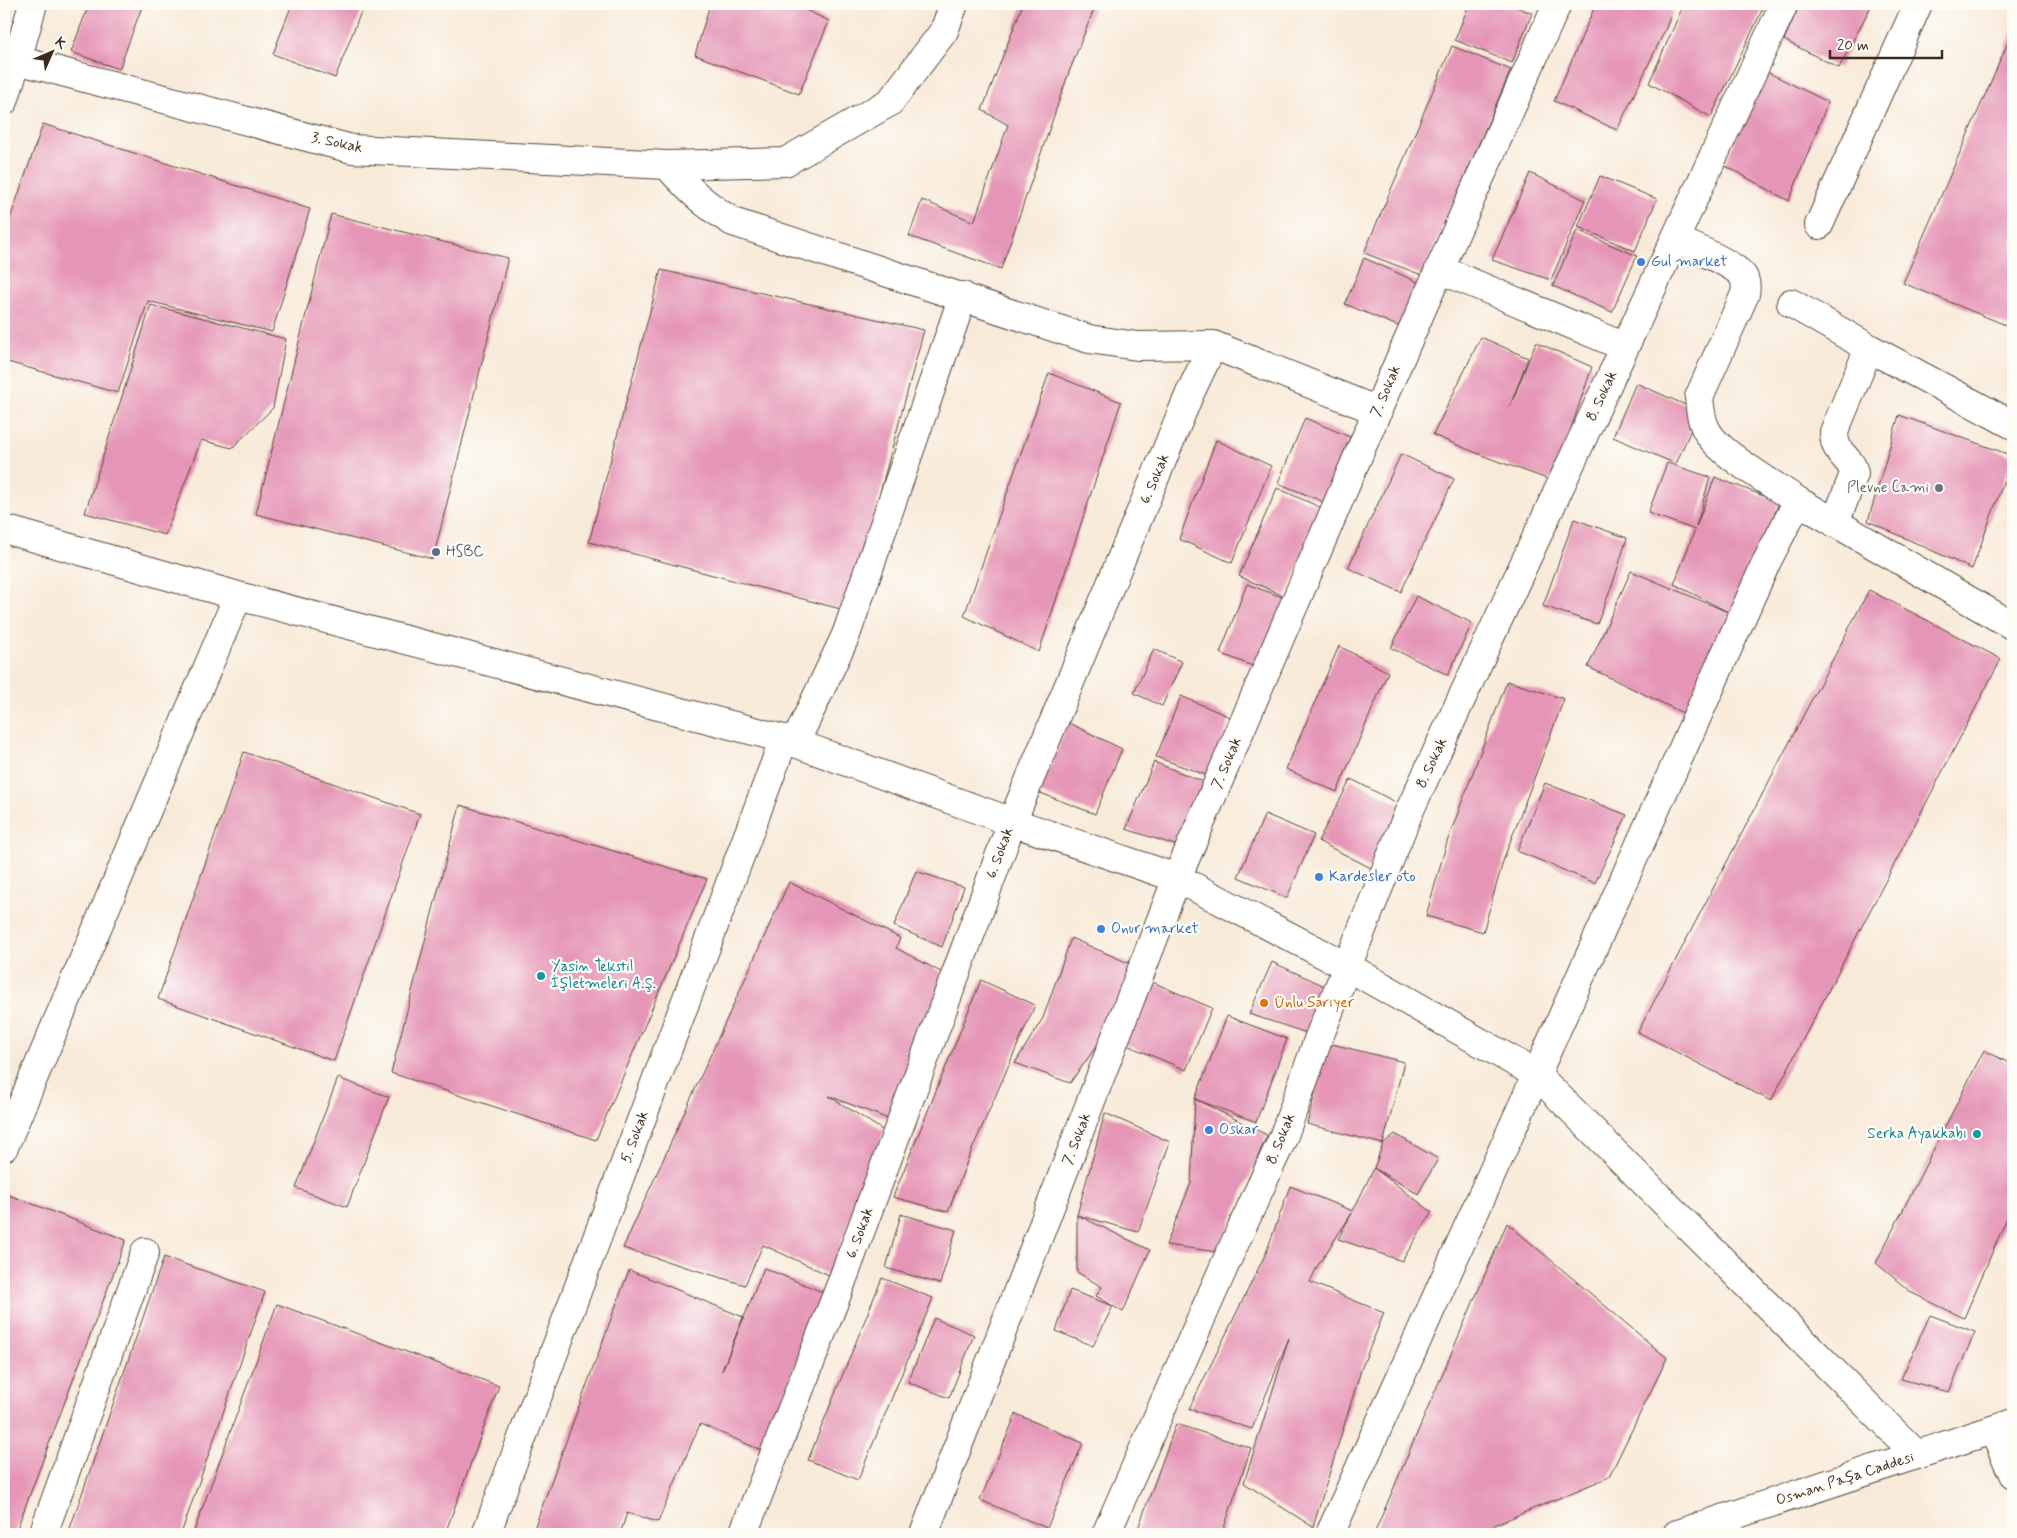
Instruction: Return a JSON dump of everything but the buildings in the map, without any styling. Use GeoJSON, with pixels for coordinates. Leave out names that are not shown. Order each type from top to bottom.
{"type":"FeatureCollection","features":[{"type":"Feature","properties":{"kind":"street"},"geometry":{"type":"LineString","coordinates":[[4,101],[18,60],[33,4]]}},
{"type":"Feature","properties":{"kind":"street","name":"3. Sokak"},"geometry":{"type":"LineString","coordinates":[[18,60],[352,149],[667,164],[785,162],[890,102],[944,31],[954,4]]}},
{"type":"Feature","properties":{"kind":"street","name":"7. Sokak"},"geometry":{"type":"LineString","coordinates":[[924,1534],[1177,878],[1439,269],[1557,4]]}},
{"type":"Feature","properties":{"kind":"street","name":"8. Sokak"},"geometry":{"type":"LineString","coordinates":[[1106,1534],[1283,1138],[1320,1037],[1408,814],[1784,4]]}},
{"type":"Feature","properties":{"kind":"street"},"geometry":{"type":"LineString","coordinates":[[1820,225],[1918,4]]}},
{"type":"Feature","properties":{"kind":"street"},"geometry":{"type":"LineString","coordinates":[[667,164],[687,188],[709,207],[733,222],[963,296],[1089,339],[1137,346],[1213,345],[1378,411]]}},
{"type":"Feature","properties":{"kind":"street"},"geometry":{"type":"LineString","coordinates":[[1675,239],[1736,269],[1744,279],[1746,287],[1745,294],[1700,397],[1701,415],[1706,431],[1717,445],[1798,501],[2013,626]]}},
{"type":"Feature","properties":{"kind":"street"},"geometry":{"type":"LineString","coordinates":[[1439,269],[1625,347]]}},
{"type":"Feature","properties":{"kind":"street","name":"5. Sokak"},"geometry":{"type":"LineString","coordinates":[[486,1534],[789,741],[846,635],[963,296]]}},
{"type":"Feature","properties":{"kind":"street"},"geometry":{"type":"LineString","coordinates":[[1791,303],[1869,348],[2013,426]]}},
{"type":"Feature","properties":{"kind":"street","name":"6. Sokak"},"geometry":{"type":"LineString","coordinates":[[743,1534],[844,1275],[1012,822],[1190,393],[1213,345]]}},
{"type":"Feature","properties":{"kind":"street"},"geometry":{"type":"LineString","coordinates":[[1835,523],[1854,474],[1854,468],[1838,451],[1834,442],[1834,432],[1869,348]]}},
{"type":"Feature","properties":{"kind":"street"},"geometry":{"type":"LineString","coordinates":[[1330,1534],[1762,570],[1798,501]]}},
{"type":"Feature","properties":{"kind":"street"},"geometry":{"type":"LineString","coordinates":[[4,529],[238,596],[789,741],[1012,822],[1177,878],[1348,967],[1536,1074],[1917,1455]]}},
{"type":"Feature","properties":{"kind":"street"},"geometry":{"type":"LineString","coordinates":[[4,1147],[238,596]]}},
{"type":"Feature","properties":{"kind":"street"},"geometry":{"type":"LineString","coordinates":[[43,1534],[145,1252]]}},
{"type":"Feature","properties":{"kind":"street"},"geometry":{"type":"LineString","coordinates":[[2003,1426],[2013,1474]]}},
{"type":"Feature","properties":{"kind":"street","name":"Osman Paşa Caddesi"},"geometry":{"type":"LineString","coordinates":[[1677,1534],[2003,1426]]}},
{"type":"Feature","properties":{"kind":"place","name":"Gul market"},"geometry":{"type":"Point","coordinates":[1641,262]}},
{"type":"Feature","properties":{"kind":"place","name":"Plevne Cami"},"geometry":{"type":"Point","coordinates":[1939,488]}},
{"type":"Feature","properties":{"kind":"place","name":"HSBC"},"geometry":{"type":"Point","coordinates":[436,552]}},
{"type":"Feature","properties":{"kind":"place","name":"Kardesler oto"},"geometry":{"type":"Point","coordinates":[1319,877]}},
{"type":"Feature","properties":{"kind":"place","name":"Onur market"},"geometry":{"type":"Point","coordinates":[1101,929]}},
{"type":"Feature","properties":{"kind":"place","name":"Yasin Tekstil İşletmeleri A.Ş."},"geometry":{"type":"Point","coordinates":[541,976]}},
{"type":"Feature","properties":{"kind":"place","name":"Ünlu Sarıyer"},"geometry":{"type":"Point","coordinates":[1264,1003]}},
{"type":"Feature","properties":{"kind":"place","name":"Oskar"},"geometry":{"type":"Point","coordinates":[1209,1130]}},
{"type":"Feature","properties":{"kind":"place","name":"Serka Ayakkabı"},"geometry":{"type":"Point","coordinates":[1977,1134]}}]}
